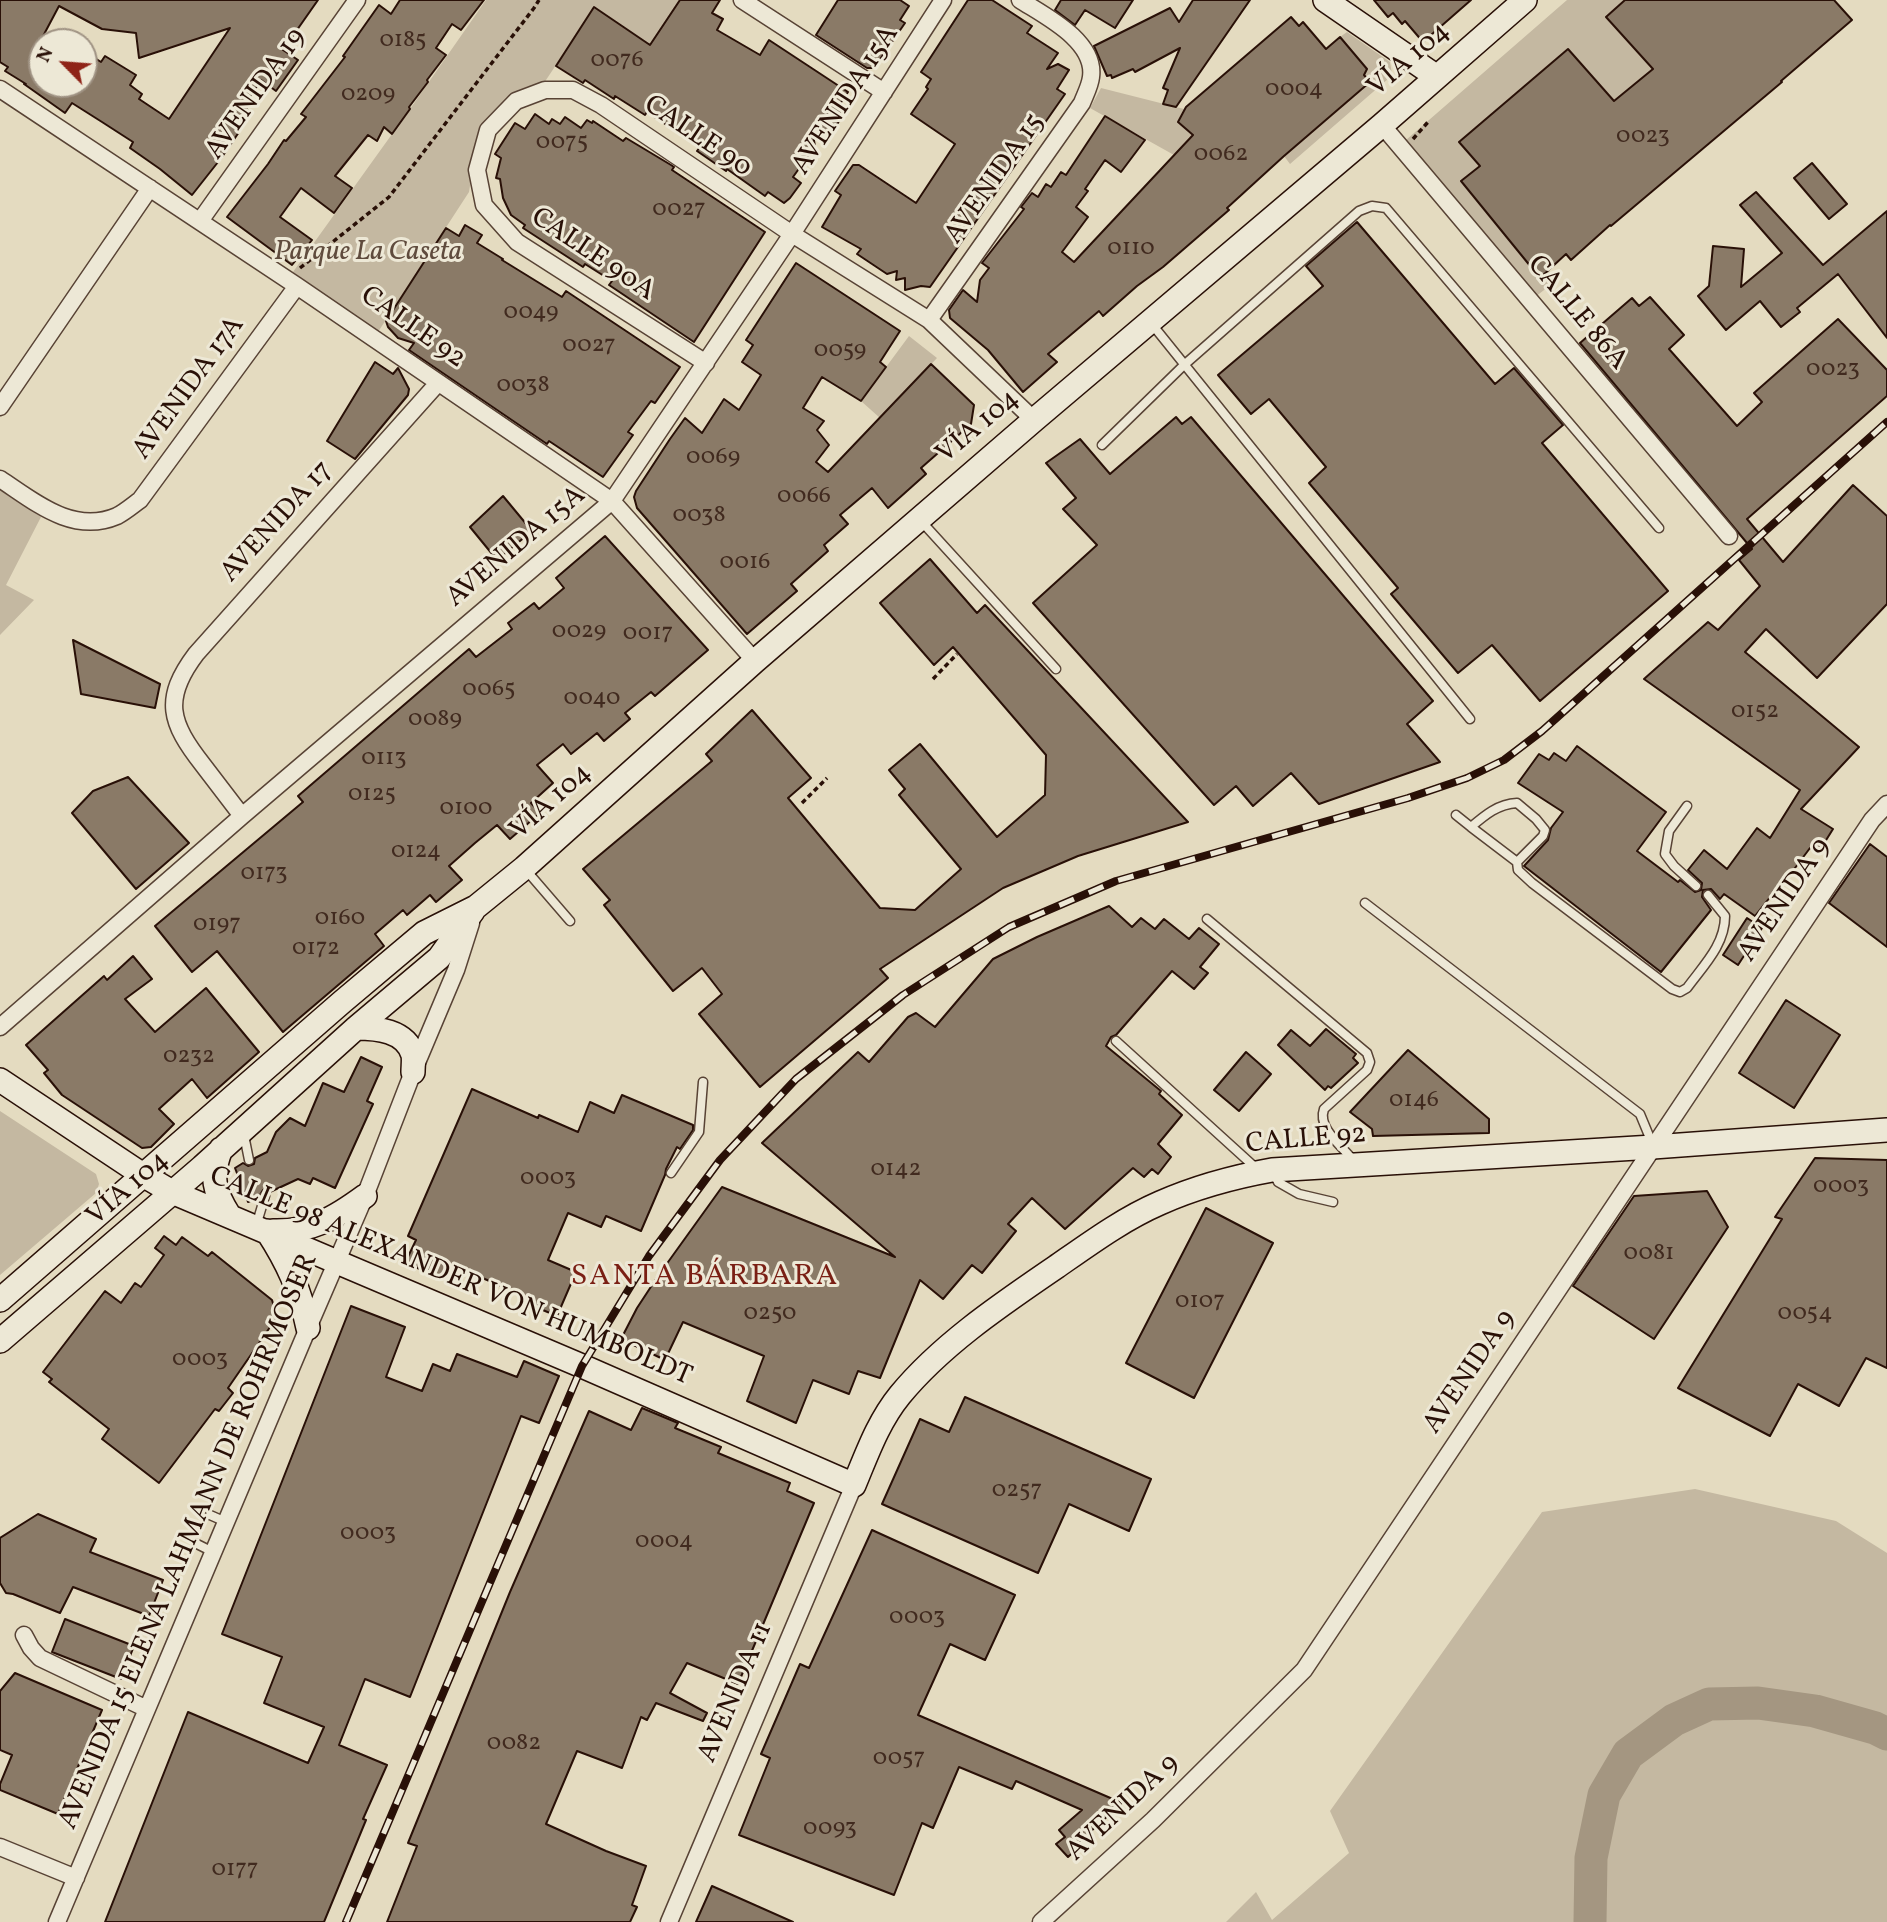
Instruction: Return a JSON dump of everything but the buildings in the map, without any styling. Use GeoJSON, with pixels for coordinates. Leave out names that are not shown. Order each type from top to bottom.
{"type":"FeatureCollection","features":[{"type":"Feature","properties":{"kind":"main road"},"geometry":{"type":"LineString","coordinates":[[1325,0],[1437,77]]}},
{"type":"Feature","properties":{"kind":"main road","name":"VÍA 104"},"geometry":{"type":"LineString","coordinates":[[0,1300],[424,933],[476,907],[524,868],[755,661],[1525,0]]}},
{"type":"Feature","properties":{"kind":"main road","name":"VÍA 104"},"geometry":{"type":"LineString","coordinates":[[0,1341],[439,958],[476,907]]}},
{"type":"Feature","properties":{"kind":"main road"},"geometry":{"type":"LineString","coordinates":[[356,1028],[385,1030],[398,1036],[409,1046],[414,1056],[413,1072]]}},
{"type":"Feature","properties":{"kind":"main road","name":"CALLE 98 ALEXANDER VON HUMBOLDT"},"geometry":{"type":"LineString","coordinates":[[0,1080],[172,1192],[854,1485]]}},
{"type":"Feature","properties":{"kind":"main road","name":"CALLE 92"},"geometry":{"type":"LineString","coordinates":[[854,1485],[876,1433],[899,1397],[928,1366],[989,1313],[1101,1236],[1157,1204],[1225,1179],[1266,1171],[1887,1130]]}},
{"type":"Feature","properties":{"kind":"main road"},"geometry":{"type":"LineString","coordinates":[[222,1148],[214,1169],[215,1185],[220,1201],[229,1215]]}},
{"type":"Feature","properties":{"kind":"main road"},"geometry":{"type":"LineString","coordinates":[[261,1229],[288,1231],[309,1228],[329,1220],[365,1196]]}},
{"type":"Feature","properties":{"kind":"main road"},"geometry":{"type":"LineString","coordinates":[[261,1229],[282,1253],[294,1277],[307,1328]]}},
{"type":"Feature","properties":{"kind":"street","name":"AVENIDA 19"},"geometry":{"type":"LineString","coordinates":[[200,221],[358,0]]}},
{"type":"Feature","properties":{"kind":"street"},"geometry":{"type":"LineString","coordinates":[[742,0],[884,92]]}},
{"type":"Feature","properties":{"kind":"street","name":"AVENIDA 15A"},"geometry":{"type":"LineString","coordinates":[[0,1027],[242,816],[612,501],[792,234],[943,0]]}},
{"type":"Feature","properties":{"kind":"street","name":"AVENIDA 15"},"geometry":{"type":"LineString","coordinates":[[929,320],[1082,103],[1092,76],[1087,51],[1070,32],[1020,0]]}},
{"type":"Feature","properties":{"kind":"street","name":"CALLE 90"},"geometry":{"type":"LineString","coordinates":[[488,130],[516,101],[545,90],[573,90],[601,105],[792,234],[929,320],[1034,420]]}},
{"type":"Feature","properties":{"kind":"street","name":"CALLE 92"},"geometry":{"type":"LineString","coordinates":[[2,95],[296,279],[438,383],[612,501],[755,661]]}},
{"type":"Feature","properties":{"kind":"street","name":"CALLE 86A"},"geometry":{"type":"LineString","coordinates":[[1382,125],[1729,536]]}},
{"type":"Feature","properties":{"kind":"street","name":"CALLE 90A"},"geometry":{"type":"LineString","coordinates":[[488,130],[477,170],[484,205],[517,242],[706,363]]}},
{"type":"Feature","properties":{"kind":"street"},"geometry":{"type":"LineString","coordinates":[[0,407],[150,188]]}},
{"type":"Feature","properties":{"kind":"street","name":"AVENIDA 17A"},"geometry":{"type":"LineString","coordinates":[[0,479],[63,517],[81,522],[118,516],[140,500],[154,483],[296,279]]}},
{"type":"Feature","properties":{"kind":"street","name":"AVENIDA 17"},"geometry":{"type":"LineString","coordinates":[[242,816],[187,744],[176,720],[174,706],[177,684],[196,654],[438,383]]}},
{"type":"Feature","properties":{"kind":"street","name":"AVENIDA 9"},"geometry":{"type":"LineString","coordinates":[[1041,1922],[1153,1820],[1304,1670],[1653,1147],[1879,822],[1887,804]]}},
{"type":"Feature","properties":{"kind":"street","name":"AVENIDA 15 ELENA LAHMANN DE ROHRMOSER"},"geometry":{"type":"LineString","coordinates":[[57,1922],[365,1196],[456,970],[476,907]]}},
{"type":"Feature","properties":{"kind":"street","name":"AVENIDA 11"},"geometry":{"type":"LineString","coordinates":[[669,1922],[854,1485]]}},
{"type":"Feature","properties":{"kind":"street"},"geometry":{"type":"LineString","coordinates":[[24,1635],[40,1658],[147,1709]]}},
{"type":"Feature","properties":{"kind":"street"},"geometry":{"type":"LineString","coordinates":[[0,1847],[76,1878]]}},
{"type":"Feature","properties":{"kind":"lane"},"geometry":{"type":"LineString","coordinates":[[1102,445],[1184,365],[1359,211],[1372,206],[1386,208],[1659,528]]}},
{"type":"Feature","properties":{"kind":"lane"},"geometry":{"type":"LineString","coordinates":[[1150,322],[1470,719]]}},
{"type":"Feature","properties":{"kind":"lane"},"geometry":{"type":"LineString","coordinates":[[919,519],[1056,669]]}},
{"type":"Feature","properties":{"kind":"lane"},"geometry":{"type":"LineString","coordinates":[[1471,827],[1485,815],[1507,804],[1517,803],[1545,830],[1543,836],[1517,862]]}},
{"type":"Feature","properties":{"kind":"lane"},"geometry":{"type":"LineString","coordinates":[[1687,806],[1669,831],[1665,854],[1696,886]]}},
{"type":"Feature","properties":{"kind":"lane"},"geometry":{"type":"LineString","coordinates":[[1455,815],[1517,862],[1518,870],[1532,883],[1672,989],[1680,992],[1687,988],[1720,942],[1725,926],[1725,916],[1708,895]]}},
{"type":"Feature","properties":{"kind":"lane"},"geometry":{"type":"LineString","coordinates":[[524,868],[570,921]]}},
{"type":"Feature","properties":{"kind":"lane"},"geometry":{"type":"LineString","coordinates":[[1365,903],[1640,1114],[1653,1147]]}},
{"type":"Feature","properties":{"kind":"lane"},"geometry":{"type":"LineString","coordinates":[[1207,919],[1367,1054],[1370,1062],[1367,1070],[1324,1109],[1321,1117],[1324,1126],[1358,1165]]}},
{"type":"Feature","properties":{"kind":"lane"},"geometry":{"type":"LineString","coordinates":[[1116,1041],[1278,1182],[1299,1194],[1333,1202]]}},
{"type":"Feature","properties":{"kind":"lane"},"geometry":{"type":"LineString","coordinates":[[671,1173],[699,1132],[703,1082]]}},
{"type":"Feature","properties":{"kind":"lane"},"geometry":{"type":"LineString","coordinates":[[242,1130],[249,1160]]}},
{"type":"Feature","properties":{"kind":"lane"},"geometry":{"type":"LineString","coordinates":[[261,1229],[265,1196]]}},
{"type":"Feature","properties":{"kind":"lane"},"geometry":{"type":"LineString","coordinates":[[210,1515],[226,1522]]}},
{"type":"Feature","properties":{"kind":"lane"},"geometry":{"type":"LineString","coordinates":[[197,1544],[213,1552]]}},
{"type":"Feature","properties":{"kind":"path"},"geometry":{"type":"LineString","coordinates":[[296,279],[389,197],[538,0]]}},
{"type":"Feature","properties":{"kind":"path"},"geometry":{"type":"LineString","coordinates":[[933,679],[957,654]]}},
{"type":"Feature","properties":{"kind":"path"},"geometry":{"type":"LineString","coordinates":[[802,803],[827,778]]}},
{"type":"Feature","properties":{"kind":"green space","name":"Parque La Caseta"},"geometry":{"type":"Polygon","coordinates":[[[486,0],[680,0],[650,45],[594,8],[544,83],[526,87],[503,102],[482,125],[469,192],[378,332],[293,272],[486,0]]]}},
{"type":"Feature","properties":{"kind":"green space"},"geometry":{"type":"Polygon","coordinates":[[[1567,0],[1625,0],[1606,17],[1641,55],[1712,20],[1560,147],[1460,143],[1480,166],[1461,181],[1540,278],[1548,270],[1557,280],[1535,297],[1406,140],[1567,0]]]}},
{"type":"Feature","properties":{"kind":"green space"},"geometry":{"type":"Polygon","coordinates":[[[1347,32],[1390,62],[1392,74],[1290,164],[1284,156],[1370,82],[1364,75],[1367,69],[1340,37],[1347,32]]]}},
{"type":"Feature","properties":{"kind":"green space"},"geometry":{"type":"Polygon","coordinates":[[[1101,88],[1184,109],[1178,122],[1193,135],[1174,155],[1090,108],[1101,88]]]}},
{"type":"Feature","properties":{"kind":"green space"},"geometry":{"type":"Polygon","coordinates":[[[909,336],[937,358],[880,418],[861,401],[909,336]]]}},
{"type":"Feature","properties":{"kind":"green space"},"geometry":{"type":"Polygon","coordinates":[[[0,490],[41,517],[6,585],[34,600],[0,635],[0,490]]]}},
{"type":"Feature","properties":{"kind":"green space"},"geometry":{"type":"Polygon","coordinates":[[[0,1111],[96,1174],[99,1184],[96,1193],[0,1275],[0,1111]]]}},
{"type":"Feature","properties":{"kind":"green space"},"geometry":{"type":"Polygon","coordinates":[[[1695,1489],[1836,1521],[1887,1553],[1887,1922],[1226,1922],[1256,1892],[1272,1920],[1349,1853],[1330,1811],[1542,1512],[1695,1489]]]}},
{"type":"Feature","properties":{"kind":"waterway"},"geometry":{"type":"LineString","coordinates":[[1590,1922],[1591,1858],[1604,1795],[1628,1754],[1674,1720],[1709,1704],[1758,1703],[1815,1711],[1887,1734]]}},
{"type":"Feature","properties":{"kind":"railway"},"geometry":{"type":"LineString","coordinates":[[346,1922],[582,1366],[649,1256],[720,1160],[796,1079],[903,995],[1009,927],[1116,881],[1408,798],[1467,778],[1504,760],[1542,731],[1887,422]]}},
{"type":"Feature","properties":{"kind":"district","name":"SANTA BÁRBARA"},"geometry":{"type":"Point","coordinates":[705,1278]}}]}
